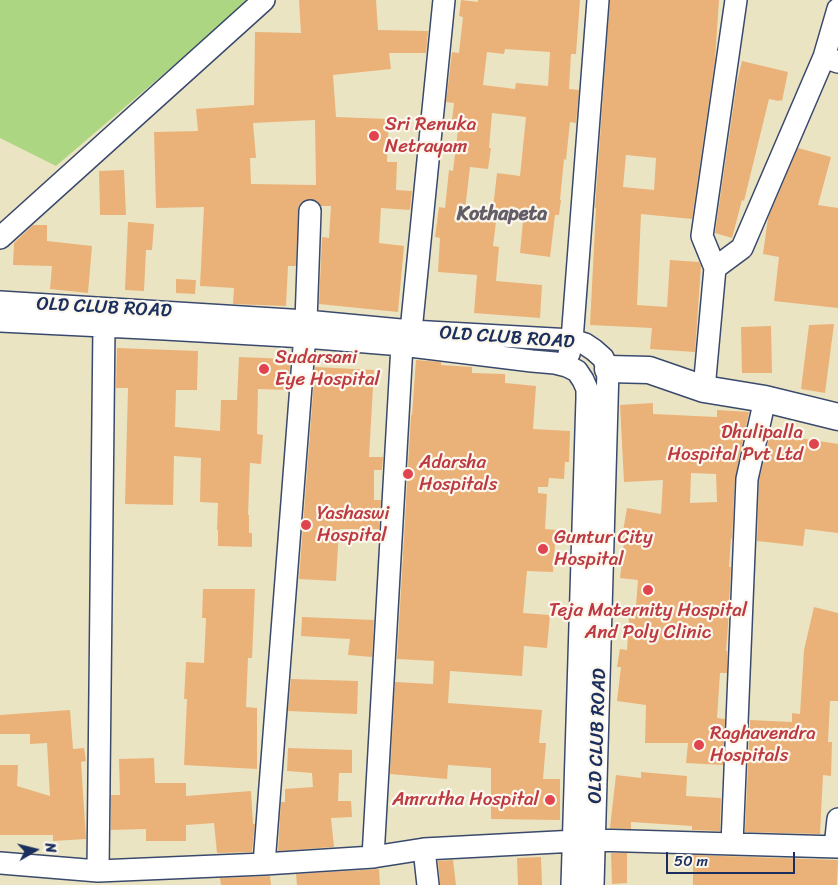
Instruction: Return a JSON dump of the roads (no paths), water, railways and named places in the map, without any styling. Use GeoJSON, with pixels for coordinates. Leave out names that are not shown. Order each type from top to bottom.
{"type":"FeatureCollection","features":[{"type":"Feature","properties":{"kind":"main road"},"geometry":{"type":"LineString","coordinates":[[608,370],[649,370],[704,389],[765,400],[838,417]]}},
{"type":"Feature","properties":{"kind":"street"},"geometry":{"type":"LineString","coordinates":[[0,238],[264,0]]}},
{"type":"Feature","properties":{"kind":"street"},"geometry":{"type":"LineString","coordinates":[[373,857],[407,338],[444,0]]}},
{"type":"Feature","properties":{"kind":"street"},"geometry":{"type":"LineString","coordinates":[[567,366],[572,340],[598,0]]}},
{"type":"Feature","properties":{"kind":"street"},"geometry":{"type":"LineString","coordinates":[[704,389],[715,268],[702,236],[736,0]]}},
{"type":"Feature","properties":{"kind":"street"},"geometry":{"type":"LineString","coordinates":[[715,268],[742,248],[831,59],[838,10]]}},
{"type":"Feature","properties":{"kind":"street"},"geometry":{"type":"LineString","coordinates":[[264,864],[306,329],[310,211]]}},
{"type":"Feature","properties":{"kind":"street","name":"OLD CLUB ROAD"},"geometry":{"type":"LineString","coordinates":[[0,302],[407,338],[572,340],[585,344],[603,358],[608,370],[593,885]]}},
{"type":"Feature","properties":{"kind":"street","name":"OLD CLUB ROAD"},"geometry":{"type":"LineString","coordinates":[[0,321],[306,329]]}},
{"type":"Feature","properties":{"kind":"street"},"geometry":{"type":"LineString","coordinates":[[98,870],[104,325]]}},
{"type":"Feature","properties":{"kind":"street","name":"OLD CLUB ROAD"},"geometry":{"type":"LineString","coordinates":[[407,338],[532,361],[555,363],[577,371],[584,380],[588,398],[572,885]]}},
{"type":"Feature","properties":{"kind":"street"},"geometry":{"type":"LineString","coordinates":[[732,844],[747,479],[765,400]]}},
{"type":"Feature","properties":{"kind":"street"},"geometry":{"type":"LineString","coordinates":[[0,863],[98,870],[264,864],[373,857],[424,850],[595,840],[836,847],[838,819]]}},
{"type":"Feature","properties":{"kind":"street"},"geometry":{"type":"LineString","coordinates":[[424,850],[428,885]]}},
{"type":"Feature","properties":{"kind":"place","name":"Sri Renuka Netrayam"},"geometry":{"type":"Point","coordinates":[374,136]}},
{"type":"Feature","properties":{"kind":"place","name":"Sudarsani Eye Hospital"},"geometry":{"type":"Point","coordinates":[264,369]}},
{"type":"Feature","properties":{"kind":"place","name":"Dhulipalla Hospital Pvt Ltd"},"geometry":{"type":"Point","coordinates":[814,444]}},
{"type":"Feature","properties":{"kind":"place","name":"Adarsha Hospitals"},"geometry":{"type":"Point","coordinates":[408,474]}},
{"type":"Feature","properties":{"kind":"place","name":"Yashaswi Hospital"},"geometry":{"type":"Point","coordinates":[306,525]}},
{"type":"Feature","properties":{"kind":"place","name":"Guntur City Hospital"},"geometry":{"type":"Point","coordinates":[543,549]}},
{"type":"Feature","properties":{"kind":"place","name":"Teja Maternity Hospital And Poly Clinic"},"geometry":{"type":"Point","coordinates":[648,590]}},
{"type":"Feature","properties":{"kind":"place","name":"Raghavendra Hospitals"},"geometry":{"type":"Point","coordinates":[699,745]}},
{"type":"Feature","properties":{"kind":"place","name":"Amrutha Hospital"},"geometry":{"type":"Point","coordinates":[550,800]}},
{"type":"Feature","properties":{"kind":"district","name":"Kothapeta"},"geometry":{"type":"Point","coordinates":[502,215]}}]}
